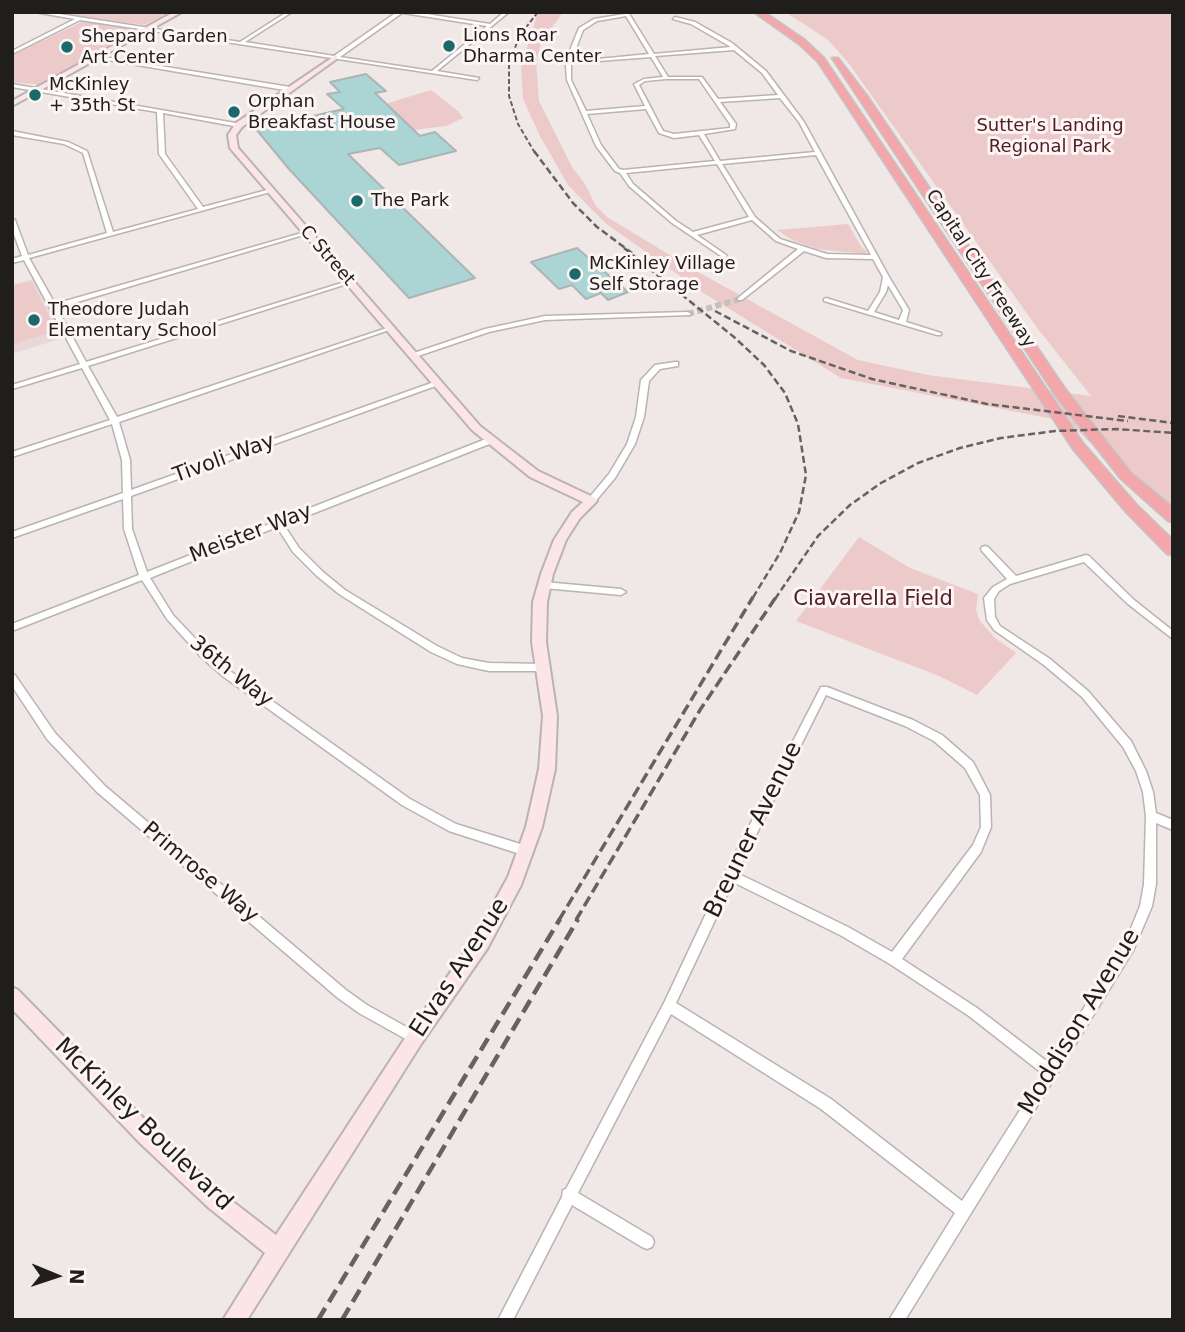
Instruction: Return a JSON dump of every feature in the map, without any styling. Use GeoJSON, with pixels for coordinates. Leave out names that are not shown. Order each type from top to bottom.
{"type":"FeatureCollection","features":[{"type":"Feature","properties":{"kind":"highway","name":"Capital City Freeway"},"geometry":{"type":"LineString","coordinates":[[758,12],[802,42],[821,60],[1078,446],[1130,508],[1173,550]]}},
{"type":"Feature","properties":{"kind":"highway","name":"Capital City Freeway"},"geometry":{"type":"LineString","coordinates":[[771,12],[801,31],[840,66],[1061,393],[1126,476],[1173,517]]}},
{"type":"Feature","properties":{"kind":"street"},"geometry":{"type":"LineString","coordinates":[[36,12],[477,79]]}},
{"type":"Feature","properties":{"kind":"street"},"geometry":{"type":"LineString","coordinates":[[12,104],[179,12]]}},
{"type":"Feature","properties":{"kind":"street"},"geometry":{"type":"LineString","coordinates":[[241,43],[290,12]]}},
{"type":"Feature","properties":{"kind":"street"},"geometry":{"type":"LineString","coordinates":[[12,85],[239,125],[401,12],[491,25]]}},
{"type":"Feature","properties":{"kind":"street"},"geometry":{"type":"LineString","coordinates":[[433,72],[507,12]]}},
{"type":"Feature","properties":{"kind":"street"},"geometry":{"type":"LineString","coordinates":[[667,78],[627,14],[603,18],[584,26],[569,60],[569,80],[598,145],[617,170],[622,172],[631,185],[724,256]]}},
{"type":"Feature","properties":{"kind":"street"},"geometry":{"type":"LineString","coordinates":[[675,18],[693,23],[735,48],[764,73],[782,96],[818,153],[906,310],[902,322]]}},
{"type":"Feature","properties":{"kind":"street"},"geometry":{"type":"LineString","coordinates":[[12,53],[79,19]]}},
{"type":"Feature","properties":{"kind":"street"},"geometry":{"type":"LineString","coordinates":[[12,42],[28,45]]}},
{"type":"Feature","properties":{"kind":"street"},"geometry":{"type":"LineString","coordinates":[[569,60],[735,48]]}},
{"type":"Feature","properties":{"kind":"street"},"geometry":{"type":"LineString","coordinates":[[98,57],[290,89]]}},
{"type":"Feature","properties":{"kind":"street"},"geometry":{"type":"LineString","coordinates":[[701,78],[718,101],[733,124],[732,129],[701,134],[666,134],[661,132],[636,84],[644,79],[701,78]]}},
{"type":"Feature","properties":{"kind":"street"},"geometry":{"type":"LineString","coordinates":[[718,101],[782,96]]}},
{"type":"Feature","properties":{"kind":"street"},"geometry":{"type":"LineString","coordinates":[[584,113],[648,107]]}},
{"type":"Feature","properties":{"kind":"street"},"geometry":{"type":"LineString","coordinates":[[160,111],[162,154],[202,210]]}},
{"type":"Feature","properties":{"kind":"street","name":"C Street"},"geometry":{"type":"LineString","coordinates":[[239,125],[232,135],[233,145],[436,384],[489,441],[534,474],[591,501]]}},
{"type":"Feature","properties":{"kind":"street"},"geometry":{"type":"LineString","coordinates":[[12,133],[66,143],[85,152],[111,235]]}},
{"type":"Feature","properties":{"kind":"street"},"geometry":{"type":"LineString","coordinates":[[701,134],[753,218],[778,240],[801,250],[841,258],[876,257]]}},
{"type":"Feature","properties":{"kind":"street"},"geometry":{"type":"LineString","coordinates":[[622,172],[818,153]]}},
{"type":"Feature","properties":{"kind":"street"},"geometry":{"type":"LineString","coordinates":[[12,261],[271,191]]}},
{"type":"Feature","properties":{"kind":"street"},"geometry":{"type":"LineString","coordinates":[[693,234],[753,218]]}},
{"type":"Feature","properties":{"kind":"street","name":"36th Way"},"geometry":{"type":"LineString","coordinates":[[12,220],[26,258],[115,421],[126,460],[128,529],[144,576],[158,601],[183,634],[228,674],[415,808],[453,828],[526,851]]}},
{"type":"Feature","properties":{"kind":"street"},"geometry":{"type":"LineString","coordinates":[[52,307],[307,233]]}},
{"type":"Feature","properties":{"kind":"street"},"geometry":{"type":"LineString","coordinates":[[737,298],[759,285],[801,250]]}},
{"type":"Feature","properties":{"kind":"street"},"geometry":{"type":"LineString","coordinates":[[870,313],[883,292],[886,277]]}},
{"type":"Feature","properties":{"kind":"street"},"geometry":{"type":"LineString","coordinates":[[12,387],[350,282]]}},
{"type":"Feature","properties":{"kind":"street"},"geometry":{"type":"LineString","coordinates":[[825,300],[939,334]]}},
{"type":"Feature","properties":{"kind":"street"},"geometry":{"type":"LineString","coordinates":[[412,355],[516,322],[584,315],[661,315],[685,312]]}},
{"type":"Feature","properties":{"kind":"street"},"geometry":{"type":"LineString","coordinates":[[12,455],[389,329]]}},
{"type":"Feature","properties":{"kind":"street"},"geometry":{"type":"LineString","coordinates":[[591,501],[612,476],[631,444],[640,416],[645,380],[658,367],[675,364]]}},
{"type":"Feature","properties":{"kind":"street","name":"Tivoli Way"},"geometry":{"type":"LineString","coordinates":[[12,535],[436,384]]}},
{"type":"Feature","properties":{"kind":"street","name":"Meister Way"},"geometry":{"type":"LineString","coordinates":[[12,628],[489,441]]}},
{"type":"Feature","properties":{"kind":"street","name":"Elvas Avenue"},"geometry":{"type":"LineString","coordinates":[[234,1320],[415,1038],[481,943],[515,880],[526,851],[547,769],[550,716],[539,642],[544,585],[560,540],[576,516],[591,501]]}},
{"type":"Feature","properties":{"kind":"street"},"geometry":{"type":"LineString","coordinates":[[279,523],[296,550],[342,592],[434,649],[460,661],[489,667],[544,668]]}},
{"type":"Feature","properties":{"kind":"street"},"geometry":{"type":"LineString","coordinates":[[985,549],[1014,580],[1086,558],[1131,602],[1173,636]]}},
{"type":"Feature","properties":{"kind":"street","name":"Moddison Avenue"},"geometry":{"type":"LineString","coordinates":[[896,1320],[1139,926],[1150,884],[1152,816],[1141,771],[1116,728],[1065,676],[997,628],[990,618],[989,598],[996,589],[1014,580]]}},
{"type":"Feature","properties":{"kind":"street"},"geometry":{"type":"LineString","coordinates":[[544,585],[621,592]]}},
{"type":"Feature","properties":{"kind":"street","name":"Primrose Way"},"geometry":{"type":"LineString","coordinates":[[12,678],[51,736],[102,789],[342,993],[363,1009],[415,1038]]}},
{"type":"Feature","properties":{"kind":"street","name":"Breuner Avenue"},"geometry":{"type":"LineString","coordinates":[[505,1320],[669,1005],[730,875],[824,690],[929,732],[955,751],[978,780],[987,803],[986,827],[976,848],[894,960]]}},
{"type":"Feature","properties":{"kind":"street"},"geometry":{"type":"LineString","coordinates":[[1152,816],[1173,825]]}},
{"type":"Feature","properties":{"kind":"street"},"geometry":{"type":"LineString","coordinates":[[730,875],[844,931],[894,960],[973,1012],[1051,1072]]}},
{"type":"Feature","properties":{"kind":"street","name":"McKinley Boulevard"},"geometry":{"type":"LineString","coordinates":[[12,996],[215,1201],[278,1250]]}},
{"type":"Feature","properties":{"kind":"street"},"geometry":{"type":"LineString","coordinates":[[669,1005],[826,1104],[884,1146],[964,1211]]}},
{"type":"Feature","properties":{"kind":"street"},"geometry":{"type":"LineString","coordinates":[[568,1195],[647,1242]]}},
{"type":"Feature","properties":{"kind":"shaded area","name":"Theodore Judah Elementary School"},"geometry":{"type":"Polygon","coordinates":[[[34,279],[66,337],[12,354],[12,285],[34,279]]]}},
{"type":"Feature","properties":{"kind":"green space"},"geometry":{"type":"Polygon","coordinates":[[[48,12],[171,12],[144,25],[48,12]]]}},
{"type":"Feature","properties":{"kind":"green space","name":"Sutter's Landing Regional Park"},"geometry":{"type":"Polygon","coordinates":[[[538,12],[563,12],[541,43],[536,62],[539,101],[572,167],[585,184],[596,206],[607,217],[696,271],[858,360],[928,375],[1091,396],[1038,329],[847,61],[827,39],[785,12],[1173,12],[1173,524],[1069,422],[841,378],[702,292],[604,222],[568,185],[523,99],[521,67],[538,12]]]}},
{"type":"Feature","properties":{"kind":"green space"},"geometry":{"type":"Polygon","coordinates":[[[84,21],[141,29],[42,85],[12,82],[12,55],[84,21]]]}},
{"type":"Feature","properties":{"kind":"green space"},"geometry":{"type":"Polygon","coordinates":[[[431,90],[463,118],[446,126],[413,130],[385,104],[431,90]]]}},
{"type":"Feature","properties":{"kind":"green space"},"geometry":{"type":"Polygon","coordinates":[[[848,224],[862,248],[867,251],[865,254],[818,249],[794,241],[777,230],[848,224]]]}},
{"type":"Feature","properties":{"kind":"green space","name":"Theodore Judah Elementary School"},"geometry":{"type":"Polygon","coordinates":[[[31,281],[57,331],[12,344],[12,286],[31,281]]]}},
{"type":"Feature","properties":{"kind":"green space","name":"Ciavarella Field"},"geometry":{"type":"Polygon","coordinates":[[[859,537],[910,568],[978,594],[976,610],[980,621],[995,638],[1016,653],[977,695],[939,676],[796,621],[859,537]]]}},
{"type":"Feature","properties":{"kind":"building","name":"The Park"},"geometry":{"type":"Polygon","coordinates":[[[366,74],[386,91],[375,93],[420,136],[435,132],[456,151],[399,165],[380,148],[348,154],[475,278],[409,298],[289,169],[256,129],[344,109],[327,94],[340,92],[330,82],[366,74]]]}},
{"type":"Feature","properties":{"kind":"building","name":"McKinley Village Self Storage"},"geometry":{"type":"Polygon","coordinates":[[[577,248],[628,292],[608,300],[601,293],[586,299],[572,285],[559,289],[531,262],[577,248]]]}},
{"type":"Feature","properties":{"kind":"tunnel"},"geometry":{"type":"LineString","coordinates":[[688,314],[740,299]]}},
{"type":"Feature","properties":{"kind":"railway"},"geometry":{"type":"LineString","coordinates":[[535,153],[518,124],[509,96],[509,63],[520,35],[538,12]]}},
{"type":"Feature","properties":{"kind":"railway"},"geometry":{"type":"LineString","coordinates":[[534,151],[573,203],[597,227],[632,253]]}},
{"type":"Feature","properties":{"kind":"railway"},"geometry":{"type":"LineString","coordinates":[[624,248],[734,337],[764,365],[785,393],[798,424],[806,475],[799,512],[780,553],[752,599]]}},
{"type":"Feature","properties":{"kind":"railway"},"geometry":{"type":"LineString","coordinates":[[715,311],[791,351],[872,379],[987,404],[1128,421]]}},
{"type":"Feature","properties":{"kind":"railway"},"geometry":{"type":"LineString","coordinates":[[1118,416],[1173,423]]}},
{"type":"Feature","properties":{"kind":"railway"},"geometry":{"type":"LineString","coordinates":[[775,599],[818,536],[850,505],[881,483],[918,463],[960,448],[1001,438],[1055,431],[1117,429],[1173,433]]}},
{"type":"Feature","properties":{"kind":"railway"},"geometry":{"type":"LineString","coordinates":[[559,920],[753,597]]}},
{"type":"Feature","properties":{"kind":"railway"},"geometry":{"type":"LineString","coordinates":[[576,920],[700,710],[776,597]]}},
{"type":"Feature","properties":{"kind":"railway"},"geometry":{"type":"LineString","coordinates":[[318,1320],[560,919]]}},
{"type":"Feature","properties":{"kind":"railway"},"geometry":{"type":"LineString","coordinates":[[342,1320],[578,919]]}},
{"type":"Feature","properties":{"kind":"place","name":"Lions Roar Dharma Center"},"geometry":{"type":"Point","coordinates":[449,46]}},
{"type":"Feature","properties":{"kind":"place","name":"Shepard Garden Art Center"},"geometry":{"type":"Point","coordinates":[67,47]}},
{"type":"Feature","properties":{"kind":"place","name":"McKinley + 35th St"},"geometry":{"type":"Point","coordinates":[35,95]}},
{"type":"Feature","properties":{"kind":"place","name":"Orphan Breakfast House"},"geometry":{"type":"Point","coordinates":[234,112]}},
{"type":"Feature","properties":{"kind":"place","name":"The Park"},"geometry":{"type":"Point","coordinates":[357,201]}},
{"type":"Feature","properties":{"kind":"place","name":"McKinley Village Self Storage"},"geometry":{"type":"Point","coordinates":[575,274]}},
{"type":"Feature","properties":{"kind":"place","name":"Theodore Judah Elementary School"},"geometry":{"type":"Point","coordinates":[34,320]}}]}
